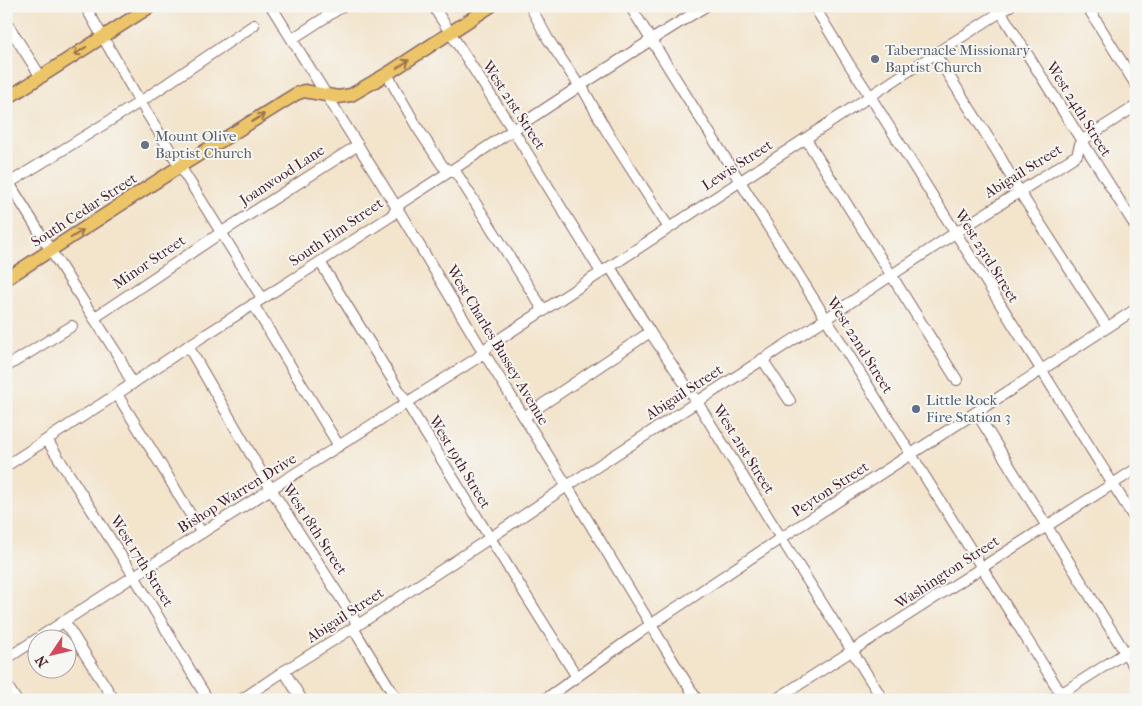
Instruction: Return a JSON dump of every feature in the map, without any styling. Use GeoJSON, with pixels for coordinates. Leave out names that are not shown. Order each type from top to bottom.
{"type":"FeatureCollection","features":[{"type":"Feature","properties":{"kind":"main road"},"geometry":{"type":"LineString","coordinates":[[6,99],[151,6]]}},
{"type":"Feature","properties":{"kind":"main road","name":"South Cedar Street"},"geometry":{"type":"LineString","coordinates":[[6,279],[180,166],[296,94],[304,91],[328,96],[343,97],[352,95],[491,6]]}},
{"type":"Feature","properties":{"kind":"street"},"geometry":{"type":"LineString","coordinates":[[86,6],[140,102],[222,232],[257,301],[339,446]]}},
{"type":"Feature","properties":{"kind":"street","name":"West Charles Bussey Avenue"},"geometry":{"type":"LineString","coordinates":[[272,6],[398,208],[484,353],[697,700]]}},
{"type":"Feature","properties":{"kind":"street"},"geometry":{"type":"LineString","coordinates":[[292,39],[343,6]]}},
{"type":"Feature","properties":{"kind":"street","name":"West 21st Street"},"geometry":{"type":"LineString","coordinates":[[433,6],[605,269],[697,402],[883,700]]}},
{"type":"Feature","properties":{"kind":"street"},"geometry":{"type":"LineString","coordinates":[[530,6],[548,39],[576,81],[581,85],[606,130],[669,228]]}},
{"type":"Feature","properties":{"kind":"street","name":"West 22nd Street"},"geometry":{"type":"LineString","coordinates":[[630,6],[1063,697]]}},
{"type":"Feature","properties":{"kind":"street","name":"South Elm Street"},"geometry":{"type":"LineString","coordinates":[[6,466],[257,301],[391,216],[401,203],[651,39],[706,6]]}},
{"type":"Feature","properties":{"kind":"street","name":"West 23rd Street"},"geometry":{"type":"LineString","coordinates":[[814,6],[1136,521]]}},
{"type":"Feature","properties":{"kind":"street","name":"Lewis Street"},"geometry":{"type":"LineString","coordinates":[[484,353],[489,346],[935,54],[999,9],[1010,6]]}},
{"type":"Feature","properties":{"kind":"street"},"geometry":{"type":"LineString","coordinates":[[1087,6],[1136,85]]}},
{"type":"Feature","properties":{"kind":"street","name":"West 24th Street"},"geometry":{"type":"LineString","coordinates":[[999,9],[1081,142],[1136,226]]}},
{"type":"Feature","properties":{"kind":"street"},"geometry":{"type":"LineString","coordinates":[[6,22],[41,77]]}},
{"type":"Feature","properties":{"kind":"street"},"geometry":{"type":"LineString","coordinates":[[132,384],[119,357],[7,182],[140,102],[254,25]]}},
{"type":"Feature","properties":{"kind":"street"},"geometry":{"type":"LineString","coordinates":[[935,54],[998,153],[1019,191],[1108,327]]}},
{"type":"Feature","properties":{"kind":"street"},"geometry":{"type":"LineString","coordinates":[[387,74],[417,127],[442,165],[457,174],[544,310]]}},
{"type":"Feature","properties":{"kind":"street","name":"Abigail Street"},"geometry":{"type":"LineString","coordinates":[[242,700],[567,486],[1077,155],[1081,142],[1136,106]]}},
{"type":"Feature","properties":{"kind":"street"},"geometry":{"type":"LineString","coordinates":[[806,138],[957,380]]}},
{"type":"Feature","properties":{"kind":"street","name":"Joanwood Lane"},"geometry":{"type":"LineString","coordinates":[[222,232],[358,145]]}},
{"type":"Feature","properties":{"kind":"street","name":"Minor Street"},"geometry":{"type":"LineString","coordinates":[[94,318],[222,232]]}},
{"type":"Feature","properties":{"kind":"street","name":"West 19th Street"},"geometry":{"type":"LineString","coordinates":[[320,262],[577,677]]}},
{"type":"Feature","properties":{"kind":"street","name":"Peyton Street"},"geometry":{"type":"LineString","coordinates":[[544,700],[781,538],[1136,309]]}},
{"type":"Feature","properties":{"kind":"street"},"geometry":{"type":"LineString","coordinates":[[6,367],[72,326]]}},
{"type":"Feature","properties":{"kind":"street"},"geometry":{"type":"LineString","coordinates":[[524,417],[650,332]]}},
{"type":"Feature","properties":{"kind":"street","name":"West 18th Street"},"geometry":{"type":"LineString","coordinates":[[188,346],[271,489],[356,626],[397,700]]}},
{"type":"Feature","properties":{"kind":"street","name":"Bishop Warren Drive"},"geometry":{"type":"LineString","coordinates":[[6,659],[484,353]]}},
{"type":"Feature","properties":{"kind":"street"},"geometry":{"type":"LineString","coordinates":[[762,359],[790,402]]}},
{"type":"Feature","properties":{"kind":"street"},"geometry":{"type":"LineString","coordinates":[[118,394],[138,430],[202,533]]}},
{"type":"Feature","properties":{"kind":"street"},"geometry":{"type":"LineString","coordinates":[[976,412],[1136,670]]}},
{"type":"Feature","properties":{"kind":"street","name":"West 17th Street"},"geometry":{"type":"LineString","coordinates":[[47,440],[134,576],[208,700]]}},
{"type":"Feature","properties":{"kind":"street","name":"Washington Street"},"geometry":{"type":"LineString","coordinates":[[775,700],[1136,469]]}},
{"type":"Feature","properties":{"kind":"street"},"geometry":{"type":"LineString","coordinates":[[64,621],[114,700]]}},
{"type":"Feature","properties":{"kind":"street"},"geometry":{"type":"LineString","coordinates":[[1051,700],[1063,697],[1136,646]]}},
{"type":"Feature","properties":{"kind":"street"},"geometry":{"type":"LineString","coordinates":[[284,671],[302,700]]}},
{"type":"Feature","properties":{"kind":"street"},"geometry":{"type":"LineString","coordinates":[[6,684],[16,700]]}},
{"type":"Feature","properties":{"kind":"place","name":"Tabernacle Missionary Baptist Church"},"geometry":{"type":"Point","coordinates":[875,59]}},
{"type":"Feature","properties":{"kind":"place","name":"Mount Olive Baptist Church"},"geometry":{"type":"Point","coordinates":[145,145]}},
{"type":"Feature","properties":{"kind":"place","name":"Little Rock Fire Station 3"},"geometry":{"type":"Point","coordinates":[916,409]}}]}
